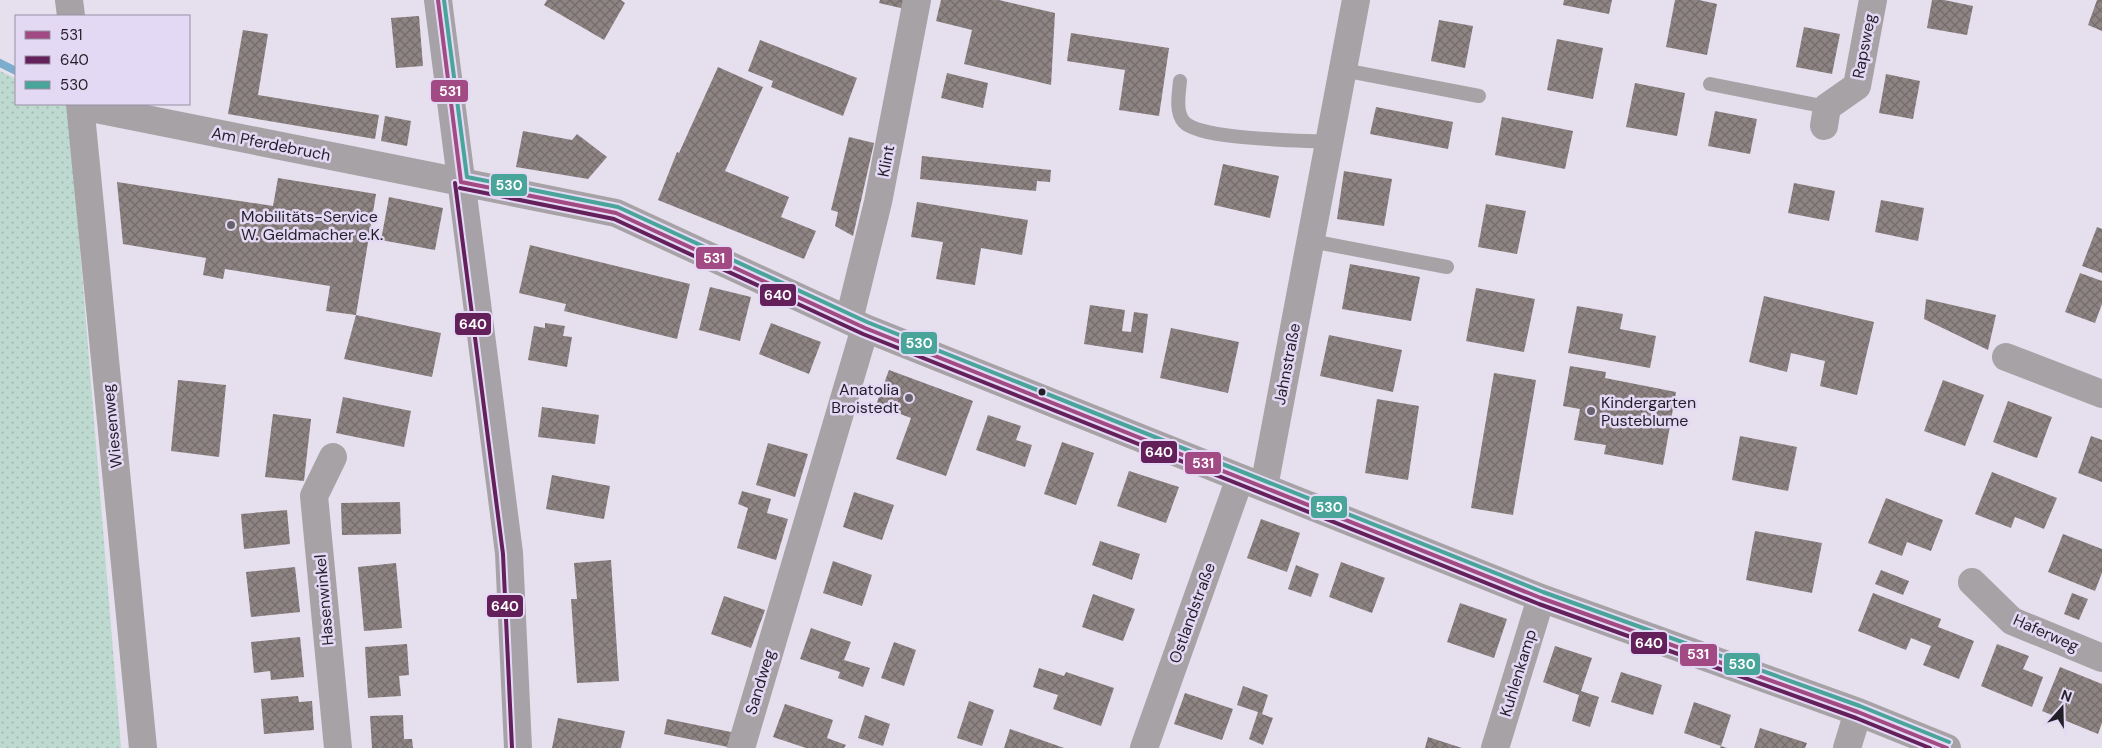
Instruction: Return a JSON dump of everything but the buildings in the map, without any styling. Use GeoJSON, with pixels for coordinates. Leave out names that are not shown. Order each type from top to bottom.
{"type":"FeatureCollection","features":[{"type":"Feature","properties":{"kind":"street"},"geometry":{"type":"LineString","coordinates":[[69,0],[71,15]]}},
{"type":"Feature","properties":{"kind":"street"},"geometry":{"type":"LineString","coordinates":[[438,0],[509,553],[518,748]]}},
{"type":"Feature","properties":{"kind":"street","name":"Klint"},"geometry":{"type":"LineString","coordinates":[[857,324],[878,202],[917,0]]}},
{"type":"Feature","properties":{"kind":"street","name":"Jahnstraße"},"geometry":{"type":"LineString","coordinates":[[1252,483],[1311,240],[1356,0]]}},
{"type":"Feature","properties":{"kind":"street","name":"Rapsweg"},"geometry":{"type":"LineString","coordinates":[[1826,116],[1857,86],[1873,0]]}},
{"type":"Feature","properties":{"kind":"street","name":"Am Pferdebruch"},"geometry":{"type":"LineString","coordinates":[[81,105],[616,213],[857,324],[1252,483],[1541,598],[1858,712],[1948,748]]}},
{"type":"Feature","properties":{"kind":"street","name":"Wiesenweg"},"geometry":{"type":"LineString","coordinates":[[81,105],[143,748]]}},
{"type":"Feature","properties":{"kind":"street","name":"Sandweg"},"geometry":{"type":"LineString","coordinates":[[741,748],[857,324]]}},
{"type":"Feature","properties":{"kind":"street"},"geometry":{"type":"LineString","coordinates":[[2006,357],[2102,394]]}},
{"type":"Feature","properties":{"kind":"street","name":"Hasenwinkel"},"geometry":{"type":"LineString","coordinates":[[332,457],[314,496],[338,748]]}},
{"type":"Feature","properties":{"kind":"street","name":"Ostlandstraße"},"geometry":{"type":"LineString","coordinates":[[1144,748],[1252,483]]}},
{"type":"Feature","properties":{"kind":"street","name":"Haferweg"},"geometry":{"type":"LineString","coordinates":[[1972,582],[2012,621],[2102,658]]}},
{"type":"Feature","properties":{"kind":"street","name":"Kuhlenkamp"},"geometry":{"type":"LineString","coordinates":[[1495,748],[1541,598]]}},
{"type":"Feature","properties":{"kind":"street"},"geometry":{"type":"LineString","coordinates":[[1847,748],[1858,712]]}},
{"type":"Feature","properties":{"kind":"lane"},"geometry":{"type":"LineString","coordinates":[[1343,70],[1479,96]]}},
{"type":"Feature","properties":{"kind":"lane"},"geometry":{"type":"LineString","coordinates":[[1180,81],[1179,109],[1184,122],[1194,129],[1232,136],[1329,142]]}},
{"type":"Feature","properties":{"kind":"lane","name":"Rapsweg"},"geometry":{"type":"LineString","coordinates":[[1710,84],[1826,116]]}},
{"type":"Feature","properties":{"kind":"lane"},"geometry":{"type":"LineString","coordinates":[[1311,240],[1446,267]]}},
{"type":"Feature","properties":{"kind":"green space"},"geometry":{"type":"Polygon","coordinates":[[[0,71],[15,78],[15,105],[68,105],[121,748],[0,748],[0,71]]]}},
{"type":"Feature","properties":{"kind":"waterway"},"geometry":{"type":"LineString","coordinates":[[0,63],[15,70]]}},
{"type":"Feature","properties":{"kind":"transit line","name":"531"},"geometry":{"type":"LineString","coordinates":[[438,0],[461,182]]}},
{"type":"Feature","properties":{"kind":"transit line","name":"530"},"geometry":{"type":"LineString","coordinates":[[444,0],[467,177],[618,207],[867,322],[1543,592],[1860,706],[1949,742]]}},
{"type":"Feature","properties":{"kind":"transit line","name":"531"},"geometry":{"type":"LineString","coordinates":[[461,182],[616,213],[865,328],[1541,598],[1858,712],[1947,748]]}},
{"type":"Feature","properties":{"kind":"transit line","name":"640"},"geometry":{"type":"LineString","coordinates":[[455,183],[503,554],[512,748]]}},
{"type":"Feature","properties":{"kind":"transit line","name":"640"},"geometry":{"type":"LineString","coordinates":[[460,188],[614,219],[863,334],[1539,604],[1856,718],[1930,748]]}},
{"type":"Feature","properties":{"kind":"place","name":"Mobilitäts-Service W. Geldmacher e.K."},"geometry":{"type":"Point","coordinates":[231,225]}},
{"type":"Feature","properties":{"kind":"place","name":"Anatolia Broistedt"},"geometry":{"type":"Point","coordinates":[909,398]}},
{"type":"Feature","properties":{"kind":"place","name":"Kindergarten Pusteblume"},"geometry":{"type":"Point","coordinates":[1591,411]}}]}
